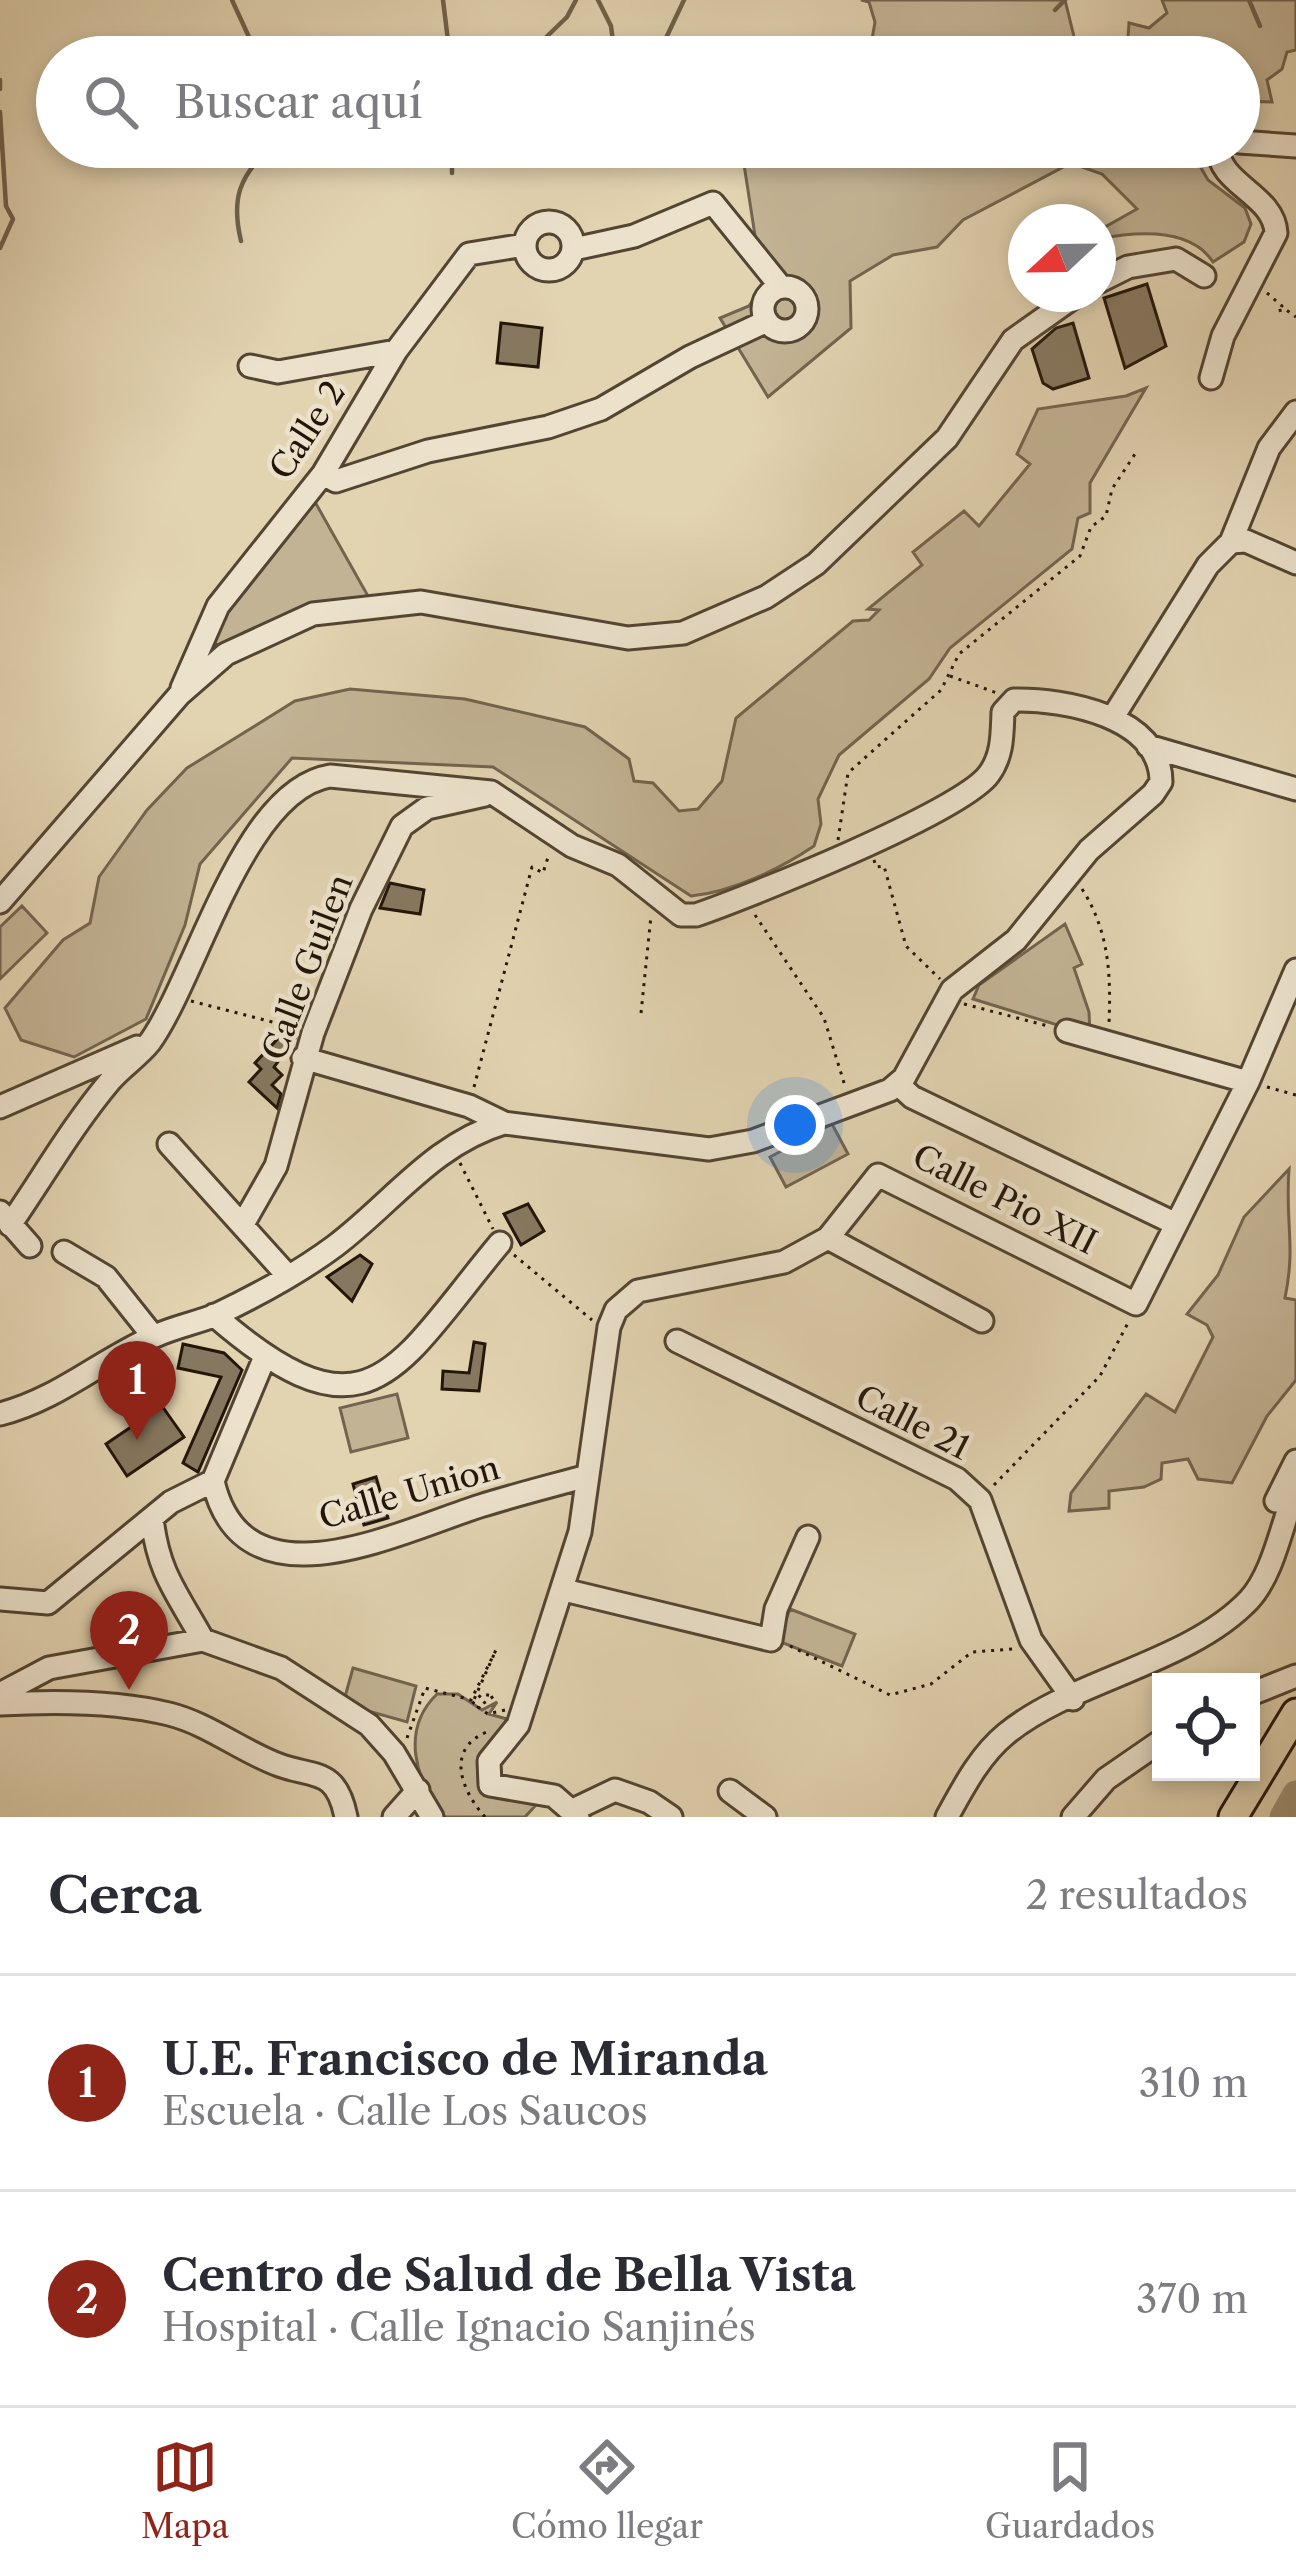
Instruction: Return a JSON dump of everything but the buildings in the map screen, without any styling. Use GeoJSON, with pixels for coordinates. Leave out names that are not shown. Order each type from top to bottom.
{"type":"FeatureCollection","features":[{"type":"Feature","properties":{"kind":"main road"},"geometry":{"type":"LineString","coordinates":[[1233,1817],[1294,1726]]}},
{"type":"Feature","properties":{"kind":"main road"},"geometry":{"type":"LineString","coordinates":[[1250,1817],[1294,1726]]}},
{"type":"Feature","properties":{"kind":"street"},"geometry":{"type":"LineString","coordinates":[[1260,143],[1296,146]]}},
{"type":"Feature","properties":{"kind":"street"},"geometry":{"type":"LineString","coordinates":[[1210,378],[1254,272],[1270,248],[1275,221],[1268,207],[1227,168]]}},
{"type":"Feature","properties":{"kind":"street"},"geometry":{"type":"LineString","coordinates":[[574,249],[634,236],[713,203],[781,287],[795,289],[805,299],[804,320],[785,331],[766,321]]}},
{"type":"Feature","properties":{"kind":"street"},"geometry":{"type":"LineString","coordinates":[[551,222],[565,228],[574,249],[567,264],[552,271],[530,262],[525,245],[536,226],[551,222]]}},
{"type":"Feature","properties":{"kind":"street","name":"Calle 2"},"geometry":{"type":"LineString","coordinates":[[180,694],[218,606],[323,474],[396,351],[469,254],[525,245]]}},
{"type":"Feature","properties":{"kind":"street"},"geometry":{"type":"LineString","coordinates":[[1116,273],[1176,259],[1204,276]]}},
{"type":"Feature","properties":{"kind":"street"},"geometry":{"type":"LineString","coordinates":[[766,321],[764,300],[781,287]]}},
{"type":"Feature","properties":{"kind":"street"},"geometry":{"type":"LineString","coordinates":[[0,902],[180,694],[226,654],[313,614],[369,604],[421,602],[628,638],[682,633],[733,616],[816,564],[947,438],[1013,340],[1053,312]]}},
{"type":"Feature","properties":{"kind":"street"},"geometry":{"type":"LineString","coordinates":[[323,474],[336,481],[428,451],[584,415],[766,321]]}},
{"type":"Feature","properties":{"kind":"street"},"geometry":{"type":"LineString","coordinates":[[250,366],[278,372],[396,351]]}},
{"type":"Feature","properties":{"kind":"street"},"geometry":{"type":"LineString","coordinates":[[1113,718],[1208,565],[1231,542],[1269,448],[1296,412]]}},
{"type":"Feature","properties":{"kind":"street"},"geometry":{"type":"LineString","coordinates":[[1231,542],[1246,541],[1296,563]]}},
{"type":"Feature","properties":{"kind":"street"},"geometry":{"type":"LineString","coordinates":[[30,1246],[5,1218],[111,1080],[149,1042],[272,813],[306,780],[330,776],[491,792],[572,846],[618,865],[681,915],[746,898],[962,799],[989,775],[1002,747],[1003,712],[1014,700],[1043,699],[1113,718],[1148,746],[1296,789]]}},
{"type":"Feature","properties":{"kind":"street"},"geometry":{"type":"LineString","coordinates":[[304,1058],[469,1106],[504,1123],[709,1149],[753,1141],[898,1085],[950,995],[1016,940],[1070,871],[1161,782],[1148,746]]}},
{"type":"Feature","properties":{"kind":"street","name":"Calle Guilen"},"geometry":{"type":"LineString","coordinates":[[243,1224],[276,1166],[313,1033],[361,909],[402,826],[428,808],[470,802],[491,792]]}},
{"type":"Feature","properties":{"kind":"street"},"geometry":{"type":"LineString","coordinates":[[1136,1304],[1248,1082],[1296,970]]}},
{"type":"Feature","properties":{"kind":"street"},"geometry":{"type":"LineString","coordinates":[[1067,1031],[1248,1082]]}},
{"type":"Feature","properties":{"kind":"street"},"geometry":{"type":"LineString","coordinates":[[0,1107],[149,1042]]}},
{"type":"Feature","properties":{"kind":"street"},"geometry":{"type":"LineString","coordinates":[[898,1085],[912,1097],[1176,1225]]}},
{"type":"Feature","properties":{"kind":"street"},"geometry":{"type":"LineString","coordinates":[[0,1414],[34,1406],[154,1336],[214,1315],[287,1275],[382,1209],[451,1145],[504,1123]]}},
{"type":"Feature","properties":{"kind":"street"},"geometry":{"type":"LineString","coordinates":[[169,1144],[287,1275]]}},
{"type":"Feature","properties":{"kind":"street","name":"Calle Pio XII"},"geometry":{"type":"LineString","coordinates":[[587,1476],[601,1323],[638,1291],[784,1262],[828,1238],[870,1180],[887,1176],[1136,1304]]}},
{"type":"Feature","properties":{"kind":"street"},"geometry":{"type":"LineString","coordinates":[[828,1238],[982,1321]]}},
{"type":"Feature","properties":{"kind":"street"},"geometry":{"type":"LineString","coordinates":[[214,1315],[264,1358],[330,1386],[377,1381],[410,1352],[500,1243]]}},
{"type":"Feature","properties":{"kind":"street"},"geometry":{"type":"LineString","coordinates":[[64,1252],[106,1277],[154,1336]]}},
{"type":"Feature","properties":{"kind":"street","name":"Calle 21"},"geometry":{"type":"LineString","coordinates":[[677,1341],[957,1479],[980,1499],[1030,1640],[1073,1699]]}},
{"type":"Feature","properties":{"kind":"street"},"geometry":{"type":"LineString","coordinates":[[0,1599],[48,1603],[152,1517],[214,1481],[264,1358]]}},
{"type":"Feature","properties":{"kind":"street"},"geometry":{"type":"LineString","coordinates":[[1226,1616],[1250,1581],[1273,1508],[1296,1461]]}},
{"type":"Feature","properties":{"kind":"street"},"geometry":{"type":"LineString","coordinates":[[587,1476],[580,1532],[564,1590],[518,1725],[489,1761],[490,1785],[544,1792],[574,1814],[615,1790],[650,1802],[670,1817]]}},
{"type":"Feature","properties":{"kind":"street","name":"Calle Union"},"geometry":{"type":"LineString","coordinates":[[214,1481],[220,1511],[247,1540],[264,1548],[329,1553],[587,1476]]}},
{"type":"Feature","properties":{"kind":"street"},"geometry":{"type":"LineString","coordinates":[[946,1817],[1002,1737],[1028,1717],[1171,1652],[1226,1616],[1260,1586],[1296,1489]]}},
{"type":"Feature","properties":{"kind":"street"},"geometry":{"type":"LineString","coordinates":[[152,1517],[156,1556],[166,1583],[203,1640]]}},
{"type":"Feature","properties":{"kind":"street"},"geometry":{"type":"LineString","coordinates":[[564,1590],[771,1640],[776,1609],[808,1537]]}},
{"type":"Feature","properties":{"kind":"street"},"geometry":{"type":"LineString","coordinates":[[0,1694],[49,1668],[203,1640],[281,1668],[369,1725],[394,1753],[432,1817]]}},
{"type":"Feature","properties":{"kind":"street"},"geometry":{"type":"LineString","coordinates":[[43,1702],[36,1683],[49,1668]]}},
{"type":"Feature","properties":{"kind":"street"},"geometry":{"type":"LineString","coordinates":[[1260,1691],[1296,1676]]}},
{"type":"Feature","properties":{"kind":"street"},"geometry":{"type":"LineString","coordinates":[[1260,1695],[1294,1726]]}},
{"type":"Feature","properties":{"kind":"street"},"geometry":{"type":"LineString","coordinates":[[0,1704],[43,1702],[167,1714],[212,1730],[281,1766],[309,1768],[343,1800],[346,1817]]}},
{"type":"Feature","properties":{"kind":"street"},"geometry":{"type":"LineString","coordinates":[[1073,1817],[1106,1779],[1152,1748]]}},
{"type":"Feature","properties":{"kind":"street"},"geometry":{"type":"LineString","coordinates":[[394,1817],[418,1790]]}},
{"type":"Feature","properties":{"kind":"street"},"geometry":{"type":"LineString","coordinates":[[730,1791],[765,1817]]}},
{"type":"Feature","properties":{"kind":"path"},"geometry":{"type":"LineString","coordinates":[[1254,272],[1265,292],[1282,306],[1278,311],[1285,309],[1296,317]]}},
{"type":"Feature","properties":{"kind":"path"},"geometry":{"type":"LineString","coordinates":[[837,854],[848,772],[941,690],[975,639],[1080,556],[1091,527],[1106,516],[1112,488],[1137,451]]}},
{"type":"Feature","properties":{"kind":"path"},"geometry":{"type":"LineString","coordinates":[[948,675],[1014,700]]}},
{"type":"Feature","properties":{"kind":"path"},"geometry":{"type":"LineString","coordinates":[[469,1106],[532,867],[543,873],[550,849],[541,844],[548,827]]}},
{"type":"Feature","properties":{"kind":"path"},"geometry":{"type":"LineString","coordinates":[[867,841],[876,867],[884,866],[905,946],[950,995],[1067,1031]]}},
{"type":"Feature","properties":{"kind":"path"},"geometry":{"type":"LineString","coordinates":[[1070,871],[1101,918],[1111,980],[1108,1042]]}},
{"type":"Feature","properties":{"kind":"path"},"geometry":{"type":"LineString","coordinates":[[641,1013],[657,897]]}},
{"type":"Feature","properties":{"kind":"path"},"geometry":{"type":"LineString","coordinates":[[746,898],[779,958],[824,1018],[851,1104]]}},
{"type":"Feature","properties":{"kind":"path"},"geometry":{"type":"LineString","coordinates":[[172,996],[313,1033]]}},
{"type":"Feature","properties":{"kind":"path"},"geometry":{"type":"LineString","coordinates":[[1248,1082],[1296,1095]]}},
{"type":"Feature","properties":{"kind":"path"},"geometry":{"type":"LineString","coordinates":[[980,1499],[1100,1376],[1136,1304]]}},
{"type":"Feature","properties":{"kind":"path"},"geometry":{"type":"LineString","coordinates":[[771,1640],[890,1695],[931,1684],[972,1652],[1015,1649],[1030,1640]]}},
{"type":"Feature","properties":{"kind":"path"},"geometry":{"type":"LineString","coordinates":[[394,1753],[409,1736],[425,1688],[471,1700],[496,1651],[472,1704],[482,1694],[494,1696],[478,1707],[488,1714],[526,1706]]}},
{"type":"Feature","properties":{"kind":"shaded area"},"geometry":{"type":"Polygon","coordinates":[[[861,0],[1065,0],[1074,36],[873,36],[875,22],[869,2],[861,0]]]}},
{"type":"Feature","properties":{"kind":"shaded area"},"geometry":{"type":"Polygon","coordinates":[[[1162,0],[1296,0],[1296,50],[1287,52],[1282,69],[1267,80],[1272,102],[1260,102],[1260,36],[1128,36],[1129,23],[1149,28],[1167,13],[1162,0]]]}},
{"type":"Feature","properties":{"kind":"shaded area"},"geometry":{"type":"Polygon","coordinates":[[[745,168],[1062,168],[963,220],[937,247],[893,255],[850,281],[851,328],[768,397],[720,318],[749,306],[763,287],[745,168]]]}},
{"type":"Feature","properties":{"kind":"shaded area"},"geometry":{"type":"Polygon","coordinates":[[[1085,168],[1201,168],[1208,180],[1245,208],[1251,224],[1244,242],[1213,262],[1176,237],[1116,237],[1116,221],[1137,209],[1102,174],[1085,168]]]}},
{"type":"Feature","properties":{"kind":"shaded area"},"geometry":{"type":"Polygon","coordinates":[[[1146,388],[1090,483],[1090,513],[1078,518],[1072,549],[950,648],[929,679],[839,755],[818,799],[821,824],[814,846],[786,863],[739,884],[691,896],[493,767],[292,758],[200,864],[185,925],[146,1019],[74,1057],[21,1040],[5,1008],[63,940],[90,923],[99,877],[147,810],[187,768],[295,701],[350,689],[465,699],[585,727],[629,759],[634,781],[653,783],[679,811],[698,809],[722,781],[736,718],[853,621],[869,620],[879,610],[868,609],[922,565],[913,552],[964,511],[979,526],[1030,464],[1017,454],[1038,409],[1126,396],[1146,388]]]}},
{"type":"Feature","properties":{"kind":"shaded area"},"geometry":{"type":"Polygon","coordinates":[[[315,502],[368,596],[269,625],[221,648],[212,640],[244,584],[270,548],[315,502]]]}},
{"type":"Feature","properties":{"kind":"shaded area"},"geometry":{"type":"Polygon","coordinates":[[[22,906],[47,933],[0,979],[0,927],[22,906]]]}},
{"type":"Feature","properties":{"kind":"shaded area"},"geometry":{"type":"Polygon","coordinates":[[[1065,924],[1082,964],[1074,968],[1089,1012],[1090,1035],[973,999],[979,985],[1065,924]]]}},
{"type":"Feature","properties":{"kind":"shaded area"},"geometry":{"type":"Polygon","coordinates":[[[832,1124],[848,1154],[786,1187],[770,1157],[832,1124]]]}},
{"type":"Feature","properties":{"kind":"shaded area"},"geometry":{"type":"Polygon","coordinates":[[[1289,1169],[1290,1263],[1285,1298],[1296,1300],[1296,1380],[1267,1416],[1232,1483],[1198,1479],[1188,1459],[1162,1463],[1161,1479],[1144,1487],[1109,1491],[1109,1508],[1069,1511],[1071,1493],[1146,1394],[1175,1412],[1213,1337],[1207,1325],[1187,1314],[1218,1275],[1244,1217],[1289,1169]]]}},
{"type":"Feature","properties":{"kind":"shaded area"},"geometry":{"type":"Polygon","coordinates":[[[397,1394],[408,1438],[351,1452],[340,1408],[397,1394]]]}},
{"type":"Feature","properties":{"kind":"shaded area"},"geometry":{"type":"Polygon","coordinates":[[[790,1609],[855,1634],[842,1666],[778,1641],[790,1609]]]}},
{"type":"Feature","properties":{"kind":"shaded area"},"geometry":{"type":"Polygon","coordinates":[[[353,1668],[416,1686],[407,1722],[343,1704],[353,1668]]]}},
{"type":"Feature","properties":{"kind":"shaded area"},"geometry":{"type":"Polygon","coordinates":[[[437,1694],[458,1694],[482,1710],[497,1702],[489,1714],[507,1719],[479,1768],[490,1785],[535,1806],[525,1817],[445,1817],[426,1788],[416,1756],[418,1723],[437,1694]]]}},
{"type":"Feature","properties":{"kind":"waterway"},"geometry":{"type":"LineString","coordinates":[[232,0],[249,36]]}},
{"type":"Feature","properties":{"kind":"waterway"},"geometry":{"type":"LineString","coordinates":[[443,0],[447,36]]}},
{"type":"Feature","properties":{"kind":"waterway"},"geometry":{"type":"LineString","coordinates":[[547,36],[576,0]]}},
{"type":"Feature","properties":{"kind":"waterway"},"geometry":{"type":"LineString","coordinates":[[598,0],[612,36]]}},
{"type":"Feature","properties":{"kind":"waterway"},"geometry":{"type":"LineString","coordinates":[[667,36],[684,0]]}},
{"type":"Feature","properties":{"kind":"waterway"},"geometry":{"type":"LineString","coordinates":[[1055,10],[1065,0]]}},
{"type":"Feature","properties":{"kind":"waterway"},"geometry":{"type":"LineString","coordinates":[[1249,0],[1260,26]]}},
{"type":"Feature","properties":{"kind":"waterway"},"geometry":{"type":"LineString","coordinates":[[0,80],[0,89]]}},
{"type":"Feature","properties":{"kind":"waterway"},"geometry":{"type":"LineString","coordinates":[[0,112],[6,206],[13,219],[0,248]]}},
{"type":"Feature","properties":{"kind":"waterway"},"geometry":{"type":"LineString","coordinates":[[241,241],[238,200],[251,168]]}},
{"type":"Feature","properties":{"kind":"waterway"},"geometry":{"type":"LineString","coordinates":[[452,168],[452,173]]}},
{"type":"Feature","properties":{"kind":"waterway"},"geometry":{"type":"LineString","coordinates":[[1283,1817],[1296,1794]]}},
{"type":"Feature","properties":{"kind":"place","name":"U.E. Francisco de Miranda"},"geometry":{"type":"Point","coordinates":[137,1440]}},
{"type":"Feature","properties":{"kind":"place","name":"Centro de Salud de Bella Vista"},"geometry":{"type":"Point","coordinates":[129,1690]}}]}
